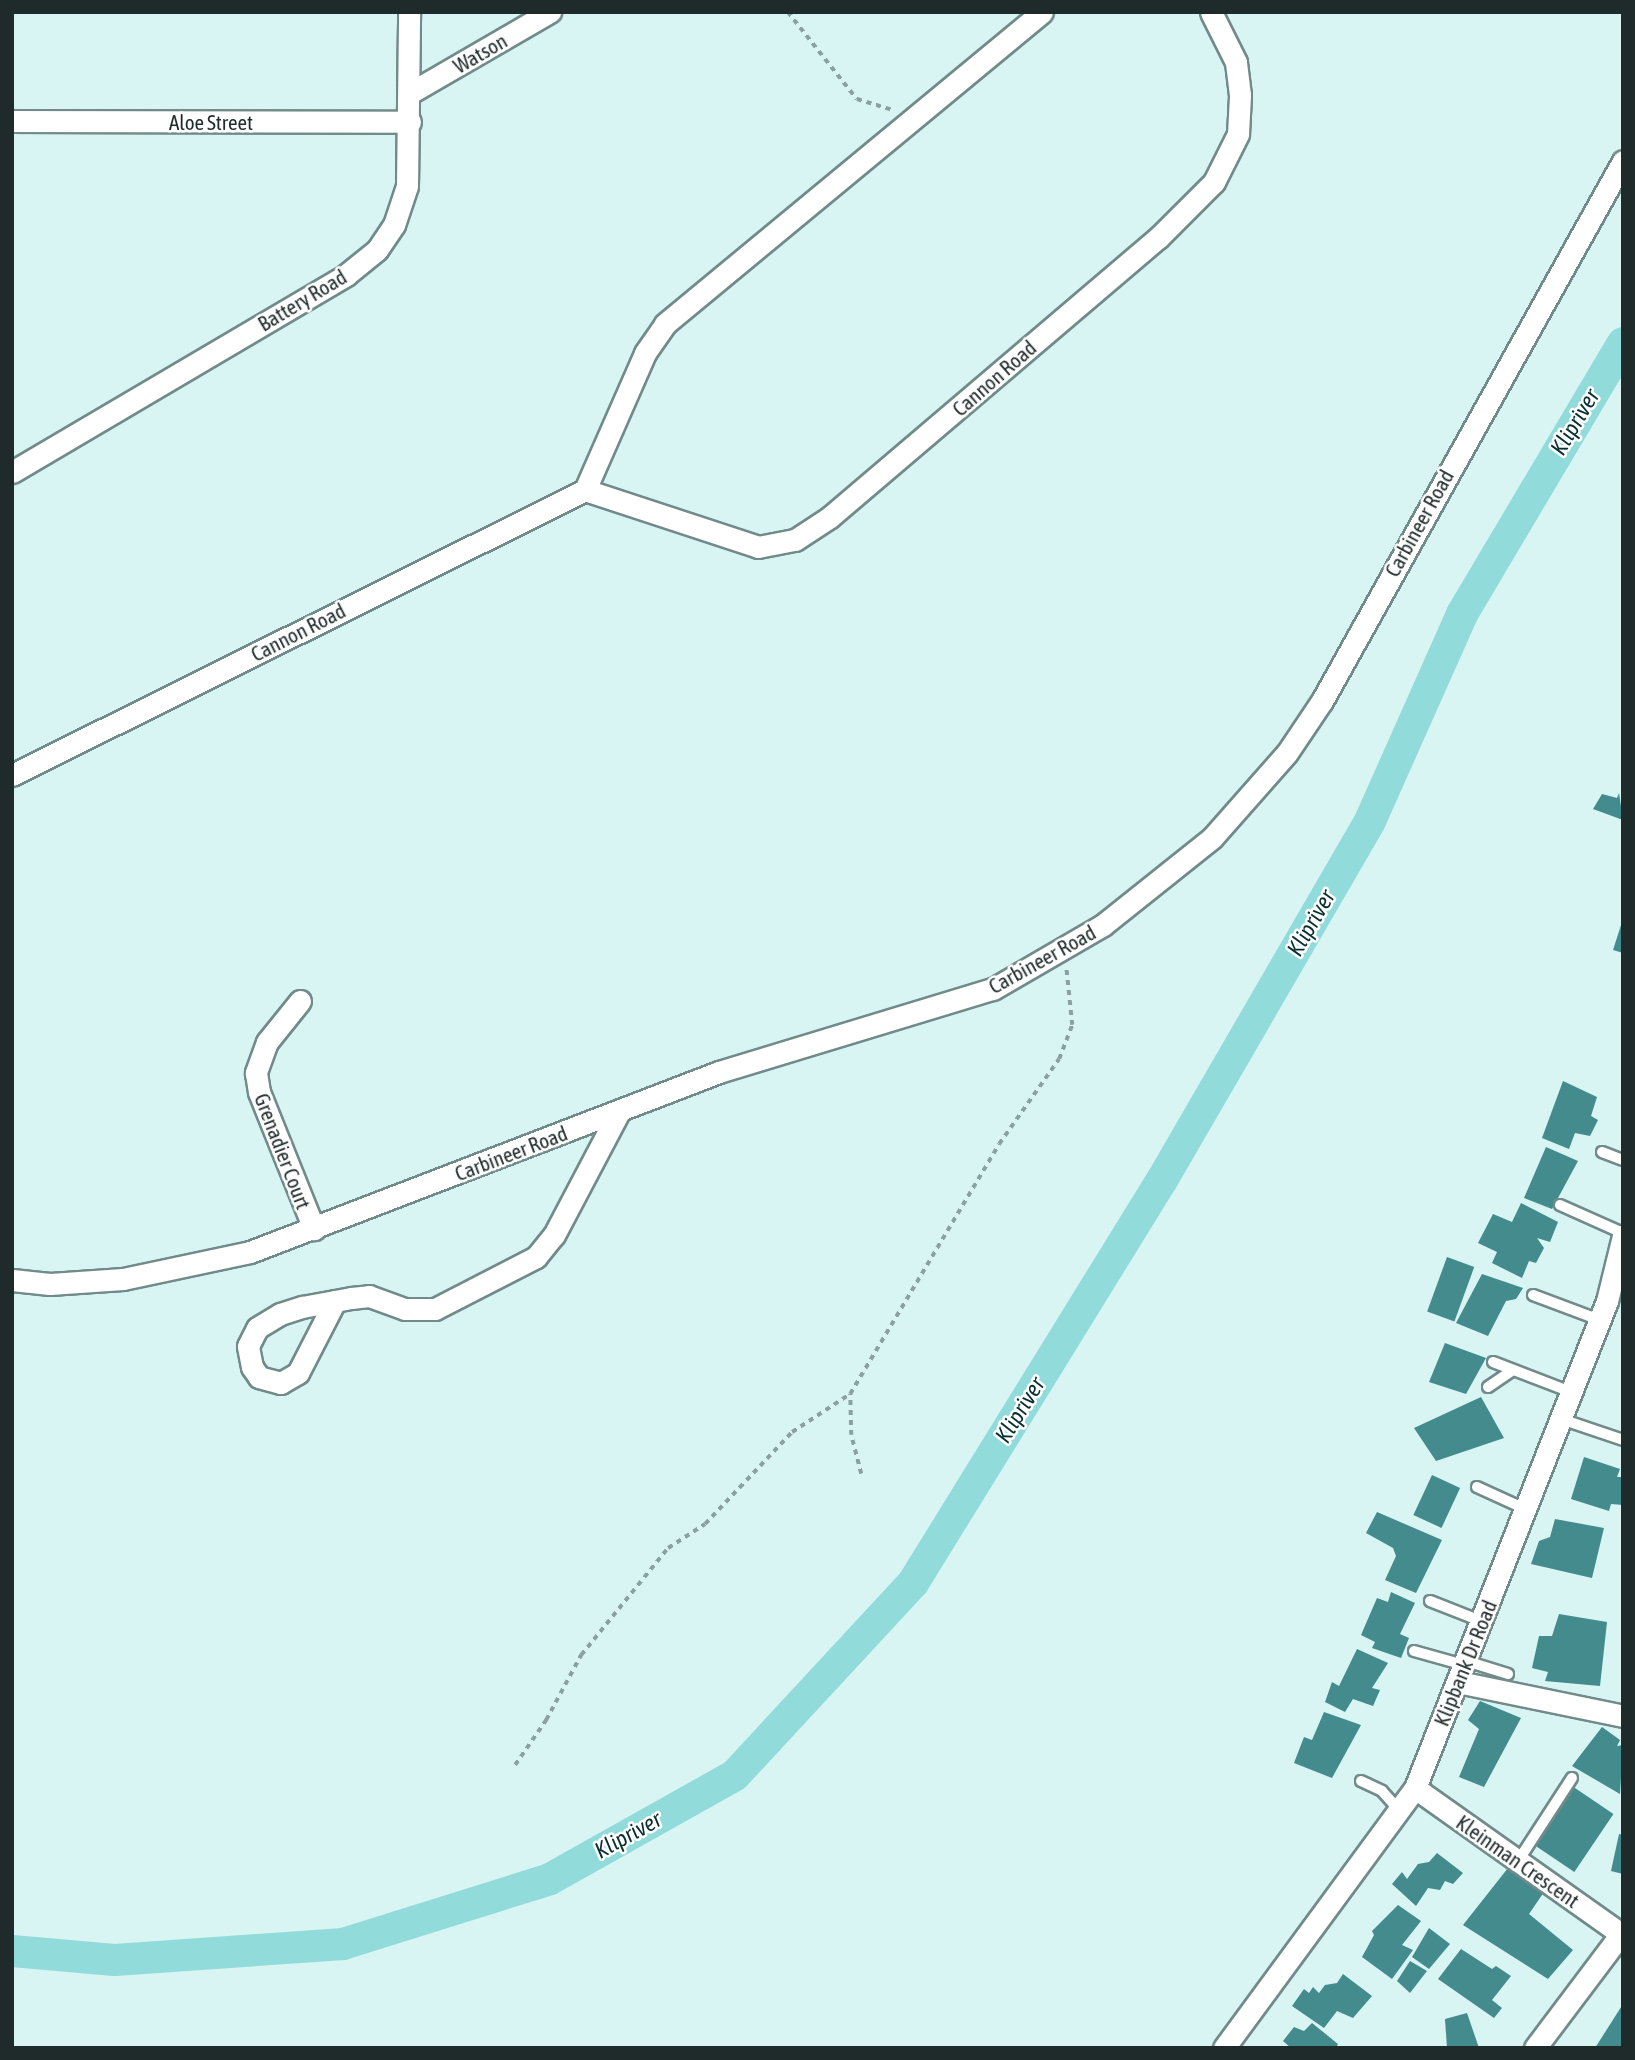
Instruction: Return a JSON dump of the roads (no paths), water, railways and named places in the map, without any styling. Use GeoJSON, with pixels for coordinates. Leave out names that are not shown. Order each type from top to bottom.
{"type":"FeatureCollection","features":[{"type":"Feature","properties":{"kind":"street","name":"Battery Road"},"geometry":{"type":"LineString","coordinates":[[12,472],[366,260],[388,237],[403,206],[410,122],[409,12]]}},
{"type":"Feature","properties":{"kind":"street","name":"Watson"},"geometry":{"type":"LineString","coordinates":[[410,93],[550,12]]}},
{"type":"Feature","properties":{"kind":"street"},"geometry":{"type":"LineString","coordinates":[[585,490],[645,353],[665,324],[1042,12]]}},
{"type":"Feature","properties":{"kind":"street","name":"Cannon Road"},"geometry":{"type":"LineString","coordinates":[[12,775],[585,490],[758,547],[795,540],[830,517],[1158,237],[1214,182],[1238,134],[1240,95],[1236,62],[1211,12]]}},
{"type":"Feature","properties":{"kind":"street","name":"Aloe Street"},"geometry":{"type":"LineString","coordinates":[[12,121],[410,122]]}},
{"type":"Feature","properties":{"kind":"street","name":"Carbineer Road"},"geometry":{"type":"LineString","coordinates":[[12,1280],[50,1284],[123,1279],[250,1252],[719,1072],[993,989],[1064,951],[1212,838],[1287,753],[1322,701],[1623,161]]}},
{"type":"Feature","properties":{"kind":"street","name":"Grenadier Court"},"geometry":{"type":"LineString","coordinates":[[300,1002],[267,1042],[256,1073],[259,1092],[314,1229]]}},
{"type":"Feature","properties":{"kind":"street"},"geometry":{"type":"LineString","coordinates":[[335,1301],[369,1296],[405,1309],[435,1310],[536,1257],[554,1235],[620,1110]]}},
{"type":"Feature","properties":{"kind":"street","name":"Klipbank Dr Road"},"geometry":{"type":"LineString","coordinates":[[1224,2048],[1415,1788],[1571,1392],[1610,1308],[1623,1234]]}},
{"type":"Feature","properties":{"kind":"street"},"geometry":{"type":"LineString","coordinates":[[1463,1669],[1623,1716]]}},
{"type":"Feature","properties":{"kind":"street","name":"Kleinman Crescent"},"geometry":{"type":"LineString","coordinates":[[1415,1788],[1622,1935],[1535,2048]]}},
{"type":"Feature","properties":{"kind":"lane"},"geometry":{"type":"LineString","coordinates":[[1602,1152],[1623,1160]]}},
{"type":"Feature","properties":{"kind":"lane"},"geometry":{"type":"LineString","coordinates":[[1560,1205],[1623,1234]]}},
{"type":"Feature","properties":{"kind":"lane"},"geometry":{"type":"LineString","coordinates":[[1533,1295],[1610,1308]]}},
{"type":"Feature","properties":{"kind":"lane"},"geometry":{"type":"LineString","coordinates":[[1493,1362],[1571,1392]]}},
{"type":"Feature","properties":{"kind":"lane"},"geometry":{"type":"LineString","coordinates":[[1488,1387],[1513,1370]]}},
{"type":"Feature","properties":{"kind":"lane"},"geometry":{"type":"LineString","coordinates":[[1561,1419],[1623,1440]]}},
{"type":"Feature","properties":{"kind":"lane"},"geometry":{"type":"LineString","coordinates":[[1477,1487],[1525,1509]]}},
{"type":"Feature","properties":{"kind":"lane"},"geometry":{"type":"LineString","coordinates":[[1430,1601],[1481,1621]]}},
{"type":"Feature","properties":{"kind":"lane"},"geometry":{"type":"LineString","coordinates":[[1414,1651],[1463,1669],[1508,1674]]}},
{"type":"Feature","properties":{"kind":"lane"},"geometry":{"type":"LineString","coordinates":[[1518,1861],[1572,1778]]}},
{"type":"Feature","properties":{"kind":"lane"},"geometry":{"type":"LineString","coordinates":[[1361,1781],[1382,1791],[1399,1810]]}},
{"type":"Feature","properties":{"kind":"waterway","name":"Klipriver"},"geometry":{"type":"LineString","coordinates":[[12,1951],[115,1960],[343,1944],[550,1879],[735,1775],[913,1583],[1162,1180],[1370,821],[1462,614],[1623,343]]}}]}
